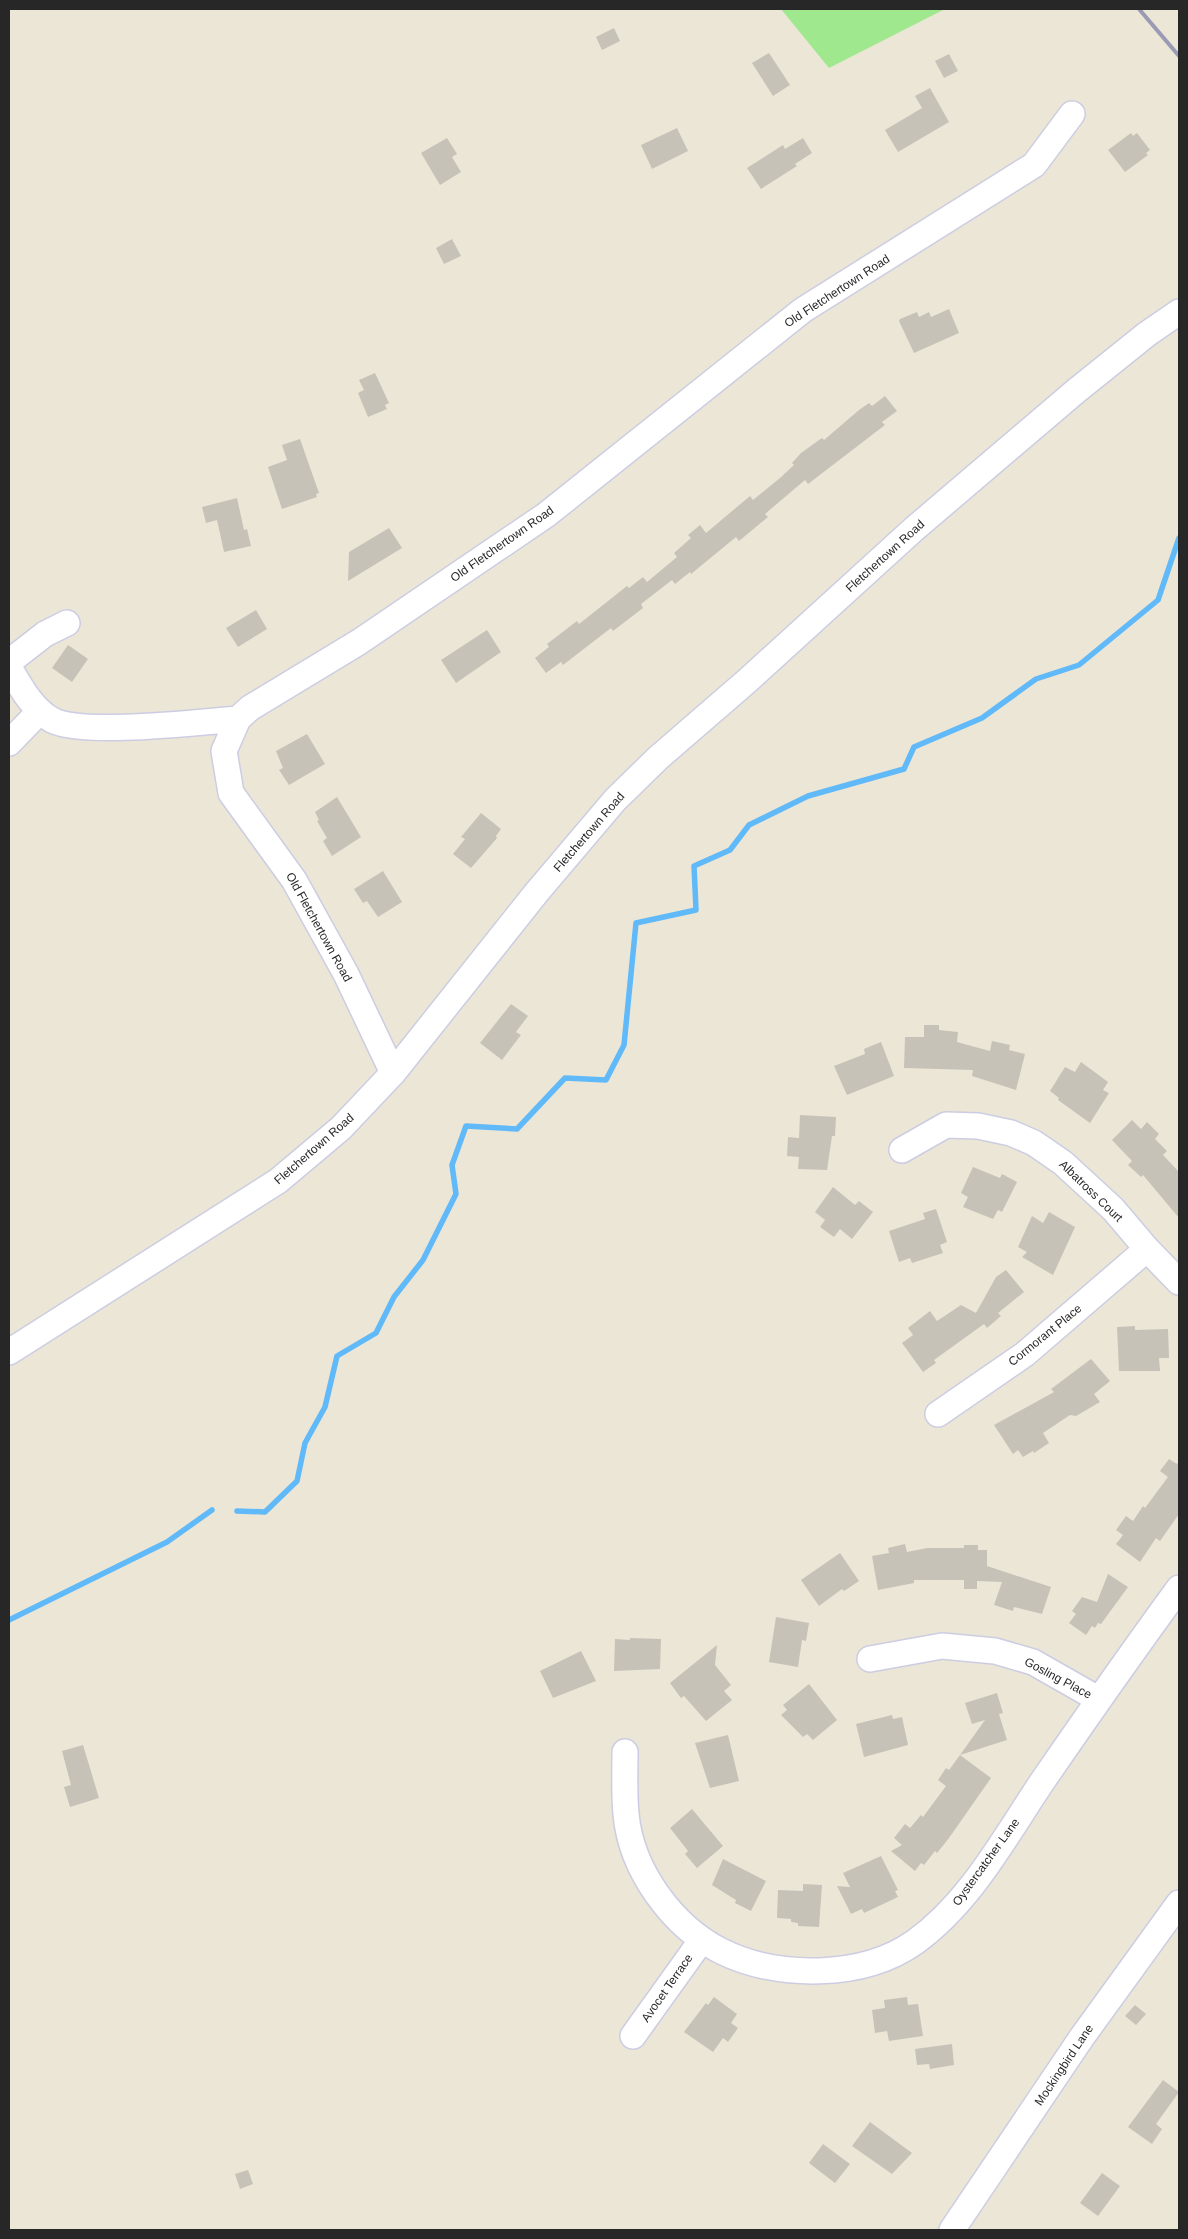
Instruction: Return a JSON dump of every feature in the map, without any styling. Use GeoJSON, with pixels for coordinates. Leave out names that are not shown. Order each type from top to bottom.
{"type":"FeatureCollection","features":[{"type":"Feature","properties":{"kind":"street","name":"Old Fletchertown Road"},"geometry":{"type":"LineString","coordinates":[[393,1073],[346,974],[294,880],[231,794],[224,750],[238,719],[250,708],[359,642],[546,515],[803,310],[1034,165],[1072,114]]}},
{"type":"Feature","properties":{"kind":"street","name":"Fletchertown Road"},"geometry":{"type":"LineString","coordinates":[[9,1352],[278,1181],[341,1128],[393,1073],[549,878],[615,800],[658,758],[914,529],[1083,386],[1147,334],[1179,312]]}},
{"type":"Feature","properties":{"kind":"street"},"geometry":{"type":"LineString","coordinates":[[9,662],[45,634],[68,623]]}},
{"type":"Feature","properties":{"kind":"street"},"geometry":{"type":"LineString","coordinates":[[9,667],[26,695],[40,711],[52,720],[74,727],[130,727],[238,719]]}},
{"type":"Feature","properties":{"kind":"street"},"geometry":{"type":"LineString","coordinates":[[9,743],[40,711]]}},
{"type":"Feature","properties":{"kind":"street","name":"Albatross Court"},"geometry":{"type":"LineString","coordinates":[[902,1150],[946,1125],[978,1126],[1010,1133],[1034,1143],[1063,1162],[1113,1209],[1147,1249],[1179,1282]]}},
{"type":"Feature","properties":{"kind":"street","name":"Cormorant Place"},"geometry":{"type":"LineString","coordinates":[[938,1414],[1025,1354],[1147,1249]]}},
{"type":"Feature","properties":{"kind":"street","name":"Oystercatcher Lane"},"geometry":{"type":"LineString","coordinates":[[625,1752],[626,1816],[634,1848],[643,1871],[658,1896],[701,1940],[735,1958],[773,1968],[810,1972],[843,1969],[879,1959],[915,1942],[950,1911],[982,1871],[1098,1699],[1179,1588]]}},
{"type":"Feature","properties":{"kind":"street","name":"Gosling Place"},"geometry":{"type":"LineString","coordinates":[[870,1659],[942,1646],[996,1651],[1033,1662],[1098,1699]]}},
{"type":"Feature","properties":{"kind":"street","name":"Mockingbird Lane"},"geometry":{"type":"LineString","coordinates":[[952,2230],[1082,2037],[1179,1904]]}},
{"type":"Feature","properties":{"kind":"street","name":"Avocet Terrace"},"geometry":{"type":"LineString","coordinates":[[633,2036],[701,1940]]}},
{"type":"Feature","properties":{"kind":"green space"},"geometry":{"type":"Polygon","coordinates":[[[781,9],[945,9],[829,68],[781,9]]]}},
{"type":"Feature","properties":{"kind":"building"},"geometry":{"type":"Polygon","coordinates":[[[614,28],[620,41],[602,50],[596,37],[614,28]]]}},
{"type":"Feature","properties":{"kind":"building"},"geometry":{"type":"Polygon","coordinates":[[[769,53],[790,85],[773,96],[752,63],[769,53]]]}},
{"type":"Feature","properties":{"kind":"building"},"geometry":{"type":"Polygon","coordinates":[[[949,54],[958,71],[944,78],[935,61],[949,54]]]}},
{"type":"Feature","properties":{"kind":"building"},"geometry":{"type":"Polygon","coordinates":[[[930,88],[949,122],[898,152],[885,130],[922,108],[915,96],[930,88]]]}},
{"type":"Feature","properties":{"kind":"building"},"geometry":{"type":"Polygon","coordinates":[[[677,128],[688,151],[652,169],[641,145],[677,128]]]}},
{"type":"Feature","properties":{"kind":"building"},"geometry":{"type":"Polygon","coordinates":[[[1131,133],[1133,136],[1137,133],[1150,150],[1146,153],[1148,155],[1125,172],[1108,150],[1131,133]]]}},
{"type":"Feature","properties":{"kind":"building"},"geometry":{"type":"Polygon","coordinates":[[[447,138],[457,154],[452,157],[461,172],[440,185],[421,153],[447,138]]]}},
{"type":"Feature","properties":{"kind":"building"},"geometry":{"type":"Polygon","coordinates":[[[803,138],[812,153],[795,164],[797,166],[761,189],[747,168],[783,145],[785,149],[803,138]]]}},
{"type":"Feature","properties":{"kind":"building"},"geometry":{"type":"Polygon","coordinates":[[[452,239],[461,256],[444,264],[436,248],[452,239]]]}},
{"type":"Feature","properties":{"kind":"building"},"geometry":{"type":"Polygon","coordinates":[[[949,309],[959,333],[914,353],[899,321],[900,319],[917,312],[919,317],[929,312],[931,317],[949,309]]]}},
{"type":"Feature","properties":{"kind":"building"},"geometry":{"type":"Polygon","coordinates":[[[375,373],[389,403],[385,405],[387,409],[368,417],[358,393],[364,390],[359,380],[375,373]]]}},
{"type":"Feature","properties":{"kind":"building"},"geometry":{"type":"Polygon","coordinates":[[[885,396],[897,411],[882,422],[885,425],[808,484],[805,480],[765,514],[768,517],[739,541],[736,537],[691,574],[690,572],[675,584],[672,580],[641,604],[643,608],[613,631],[611,628],[563,665],[561,662],[546,673],[535,658],[549,647],[547,644],[577,621],[579,624],[627,586],[629,588],[643,577],[647,582],[677,557],[674,553],[691,538],[688,535],[700,525],[706,533],[750,496],[753,500],[780,478],[794,465],[792,463],[801,453],[822,438],[824,440],[869,403],[872,406],[885,396]]]}},
{"type":"Feature","properties":{"kind":"building"},"geometry":{"type":"Polygon","coordinates":[[[300,439],[319,493],[316,494],[317,497],[282,509],[268,467],[287,460],[282,445],[300,439]]]}},
{"type":"Feature","properties":{"kind":"building"},"geometry":{"type":"Polygon","coordinates":[[[237,498],[244,530],[247,529],[251,546],[224,552],[217,520],[206,523],[202,507],[237,498]]]}},
{"type":"Feature","properties":{"kind":"building"},"geometry":{"type":"Polygon","coordinates":[[[389,528],[402,548],[348,581],[349,552],[389,528]]]}},
{"type":"Feature","properties":{"kind":"building"},"geometry":{"type":"Polygon","coordinates":[[[256,610],[267,629],[238,647],[226,628],[256,610]]]}},
{"type":"Feature","properties":{"kind":"building"},"geometry":{"type":"Polygon","coordinates":[[[487,630],[501,652],[456,683],[441,660],[487,630]]]}},
{"type":"Feature","properties":{"kind":"building"},"geometry":{"type":"Polygon","coordinates":[[[68,645],[88,659],[72,682],[52,668],[68,645]]]}},
{"type":"Feature","properties":{"kind":"building"},"geometry":{"type":"Polygon","coordinates":[[[307,734],[325,764],[289,785],[279,770],[283,768],[276,751],[307,734]]]}},
{"type":"Feature","properties":{"kind":"building"},"geometry":{"type":"Polygon","coordinates":[[[337,797],[361,837],[332,856],[323,841],[327,838],[317,821],[319,820],[315,812],[337,797]]]}},
{"type":"Feature","properties":{"kind":"building"},"geometry":{"type":"Polygon","coordinates":[[[481,813],[501,829],[496,836],[497,838],[471,868],[453,854],[465,839],[461,837],[481,813]]]}},
{"type":"Feature","properties":{"kind":"building"},"geometry":{"type":"Polygon","coordinates":[[[383,871],[402,902],[378,917],[367,901],[363,903],[354,889],[383,871]]]}},
{"type":"Feature","properties":{"kind":"building"},"geometry":{"type":"Polygon","coordinates":[[[511,1004],[528,1016],[516,1032],[521,1035],[502,1060],[480,1043],[511,1004]]]}},
{"type":"Feature","properties":{"kind":"building"},"geometry":{"type":"Polygon","coordinates":[[[924,1025],[939,1025],[939,1030],[958,1032],[957,1042],[990,1051],[992,1041],[1010,1045],[1009,1050],[1025,1054],[1016,1090],[972,1076],[973,1070],[904,1068],[905,1037],[924,1037],[924,1025]]]}},
{"type":"Feature","properties":{"kind":"building"},"geometry":{"type":"Polygon","coordinates":[[[881,1042],[894,1076],[847,1095],[834,1066],[865,1054],[864,1049],[881,1042]]]}},
{"type":"Feature","properties":{"kind":"building"},"geometry":{"type":"Polygon","coordinates":[[[1081,1062],[1108,1082],[1103,1090],[1109,1093],[1090,1123],[1058,1100],[1059,1098],[1050,1091],[1065,1067],[1075,1072],[1081,1062]]]}},
{"type":"Feature","properties":{"kind":"building"},"geometry":{"type":"Polygon","coordinates":[[[800,1115],[836,1117],[835,1136],[832,1136],[827,1170],[798,1169],[799,1157],[787,1156],[788,1137],[799,1138],[800,1115]]]}},
{"type":"Feature","properties":{"kind":"building"},"geometry":{"type":"Polygon","coordinates":[[[1132,1120],[1141,1129],[1147,1122],[1159,1134],[1155,1139],[1167,1151],[1163,1155],[1179,1172],[1179,1218],[1143,1175],[1141,1177],[1128,1165],[1132,1161],[1112,1140],[1132,1120]]]}},
{"type":"Feature","properties":{"kind":"building"},"geometry":{"type":"Polygon","coordinates":[[[973,1167],[1000,1178],[1002,1174],[1017,1182],[1002,1212],[998,1210],[993,1219],[963,1207],[968,1197],[961,1193],[973,1167]]]}},
{"type":"Feature","properties":{"kind":"building"},"geometry":{"type":"Polygon","coordinates":[[[833,1187],[855,1205],[859,1201],[873,1212],[852,1239],[840,1229],[834,1237],[820,1227],[825,1220],[815,1212],[833,1187]]]}},
{"type":"Feature","properties":{"kind":"building"},"geometry":{"type":"Polygon","coordinates":[[[936,1209],[947,1242],[940,1245],[943,1253],[912,1263],[910,1258],[899,1262],[889,1231],[925,1219],[923,1213],[936,1209]]]}},
{"type":"Feature","properties":{"kind":"building"},"geometry":{"type":"Polygon","coordinates":[[[1049,1212],[1075,1227],[1053,1275],[1022,1257],[1027,1252],[1018,1247],[1032,1216],[1043,1223],[1049,1212]]]}},
{"type":"Feature","properties":{"kind":"building"},"geometry":{"type":"Polygon","coordinates":[[[1006,1270],[1024,1292],[998,1313],[1001,1316],[987,1328],[984,1324],[934,1360],[936,1363],[923,1372],[902,1343],[913,1335],[908,1328],[930,1311],[937,1321],[961,1305],[976,1313],[996,1277],[1006,1270]]]}},
{"type":"Feature","properties":{"kind":"building"},"geometry":{"type":"Polygon","coordinates":[[[1135,1326],[1135,1330],[1168,1329],[1169,1358],[1159,1358],[1160,1371],[1119,1371],[1117,1327],[1135,1326]]]}},
{"type":"Feature","properties":{"kind":"building"},"geometry":{"type":"Polygon","coordinates":[[[1091,1359],[1110,1381],[1094,1394],[1100,1402],[1076,1416],[1070,1415],[1043,1433],[1049,1443],[1034,1453],[1033,1451],[1023,1457],[1018,1450],[1013,1454],[994,1425],[1054,1392],[1051,1389],[1091,1359]]]}},
{"type":"Feature","properties":{"kind":"building"},"geometry":{"type":"Polygon","coordinates":[[[1169,1459],[1177,1464],[1179,1461],[1179,1514],[1160,1541],[1156,1538],[1140,1562],[1116,1544],[1123,1535],[1116,1530],[1126,1516],[1133,1521],[1143,1506],[1145,1508],[1168,1477],[1160,1471],[1169,1459]]]}},
{"type":"Feature","properties":{"kind":"building"},"geometry":{"type":"Polygon","coordinates":[[[905,1544],[907,1552],[927,1548],[964,1548],[964,1545],[978,1545],[978,1550],[987,1550],[987,1566],[1051,1587],[1042,1614],[1014,1607],[1013,1611],[994,1605],[1002,1582],[977,1581],[977,1589],[964,1589],[964,1580],[914,1580],[914,1583],[878,1590],[872,1556],[889,1553],[888,1548],[905,1544]]]}},
{"type":"Feature","properties":{"kind":"building"},"geometry":{"type":"Polygon","coordinates":[[[840,1553],[859,1581],[844,1591],[842,1589],[819,1606],[801,1580],[840,1553]]]}},
{"type":"Feature","properties":{"kind":"building"},"geometry":{"type":"Polygon","coordinates":[[[1108,1574],[1128,1587],[1101,1624],[1098,1623],[1095,1628],[1092,1626],[1086,1635],[1069,1623],[1076,1614],[1072,1611],[1082,1597],[1097,1602],[1108,1574]]]}},
{"type":"Feature","properties":{"kind":"building"},"geometry":{"type":"Polygon","coordinates":[[[776,1617],[809,1623],[806,1641],[802,1640],[798,1667],[769,1662],[776,1617]]]}},
{"type":"Feature","properties":{"kind":"building"},"geometry":{"type":"Polygon","coordinates":[[[630,1638],[661,1639],[660,1669],[614,1671],[615,1639],[630,1640],[630,1638]]]}},
{"type":"Feature","properties":{"kind":"building"},"geometry":{"type":"Polygon","coordinates":[[[717,1645],[715,1665],[731,1685],[724,1691],[732,1700],[706,1721],[684,1696],[681,1698],[670,1683],[717,1645]]]}},
{"type":"Feature","properties":{"kind":"building"},"geometry":{"type":"Polygon","coordinates":[[[581,1651],[596,1681],[553,1698],[540,1671],[581,1651]]]}},
{"type":"Feature","properties":{"kind":"building"},"geometry":{"type":"Polygon","coordinates":[[[809,1684],[837,1720],[813,1740],[807,1734],[803,1737],[781,1715],[787,1710],[783,1705],[809,1684]]]}},
{"type":"Feature","properties":{"kind":"building"},"geometry":{"type":"Polygon","coordinates":[[[997,1693],[1003,1713],[999,1714],[1007,1740],[960,1755],[985,1720],[972,1724],[965,1703],[997,1693]]]}},
{"type":"Feature","properties":{"kind":"building"},"geometry":{"type":"Polygon","coordinates":[[[892,1715],[893,1719],[902,1717],[908,1745],[864,1757],[856,1724],[892,1715]]]}},
{"type":"Feature","properties":{"kind":"building"},"geometry":{"type":"Polygon","coordinates":[[[728,1735],[739,1781],[710,1788],[695,1743],[728,1735]]]}},
{"type":"Feature","properties":{"kind":"building"},"geometry":{"type":"Polygon","coordinates":[[[83,1745],[99,1798],[70,1807],[64,1787],[71,1785],[62,1751],[83,1745]]]}},
{"type":"Feature","properties":{"kind":"building"},"geometry":{"type":"Polygon","coordinates":[[[960,1755],[991,1778],[937,1853],[935,1851],[924,1865],[921,1863],[915,1871],[891,1851],[902,1845],[894,1838],[905,1824],[910,1828],[921,1815],[923,1817],[946,1786],[938,1780],[946,1768],[949,1770],[960,1755]]]}},
{"type":"Feature","properties":{"kind":"building"},"geometry":{"type":"Polygon","coordinates":[[[692,1809],[723,1846],[697,1868],[685,1854],[688,1851],[670,1828],[692,1809]]]}},
{"type":"Feature","properties":{"kind":"building"},"geometry":{"type":"Polygon","coordinates":[[[881,1856],[898,1890],[895,1891],[898,1897],[864,1913],[862,1909],[851,1914],[837,1886],[850,1887],[843,1873],[881,1856]]]}},
{"type":"Feature","properties":{"kind":"building"},"geometry":{"type":"Polygon","coordinates":[[[723,1859],[766,1881],[751,1911],[735,1903],[736,1900],[712,1885],[723,1859]]]}},
{"type":"Feature","properties":{"kind":"building"},"geometry":{"type":"Polygon","coordinates":[[[803,1884],[822,1885],[819,1927],[798,1926],[798,1923],[791,1922],[791,1919],[777,1918],[778,1890],[803,1891],[803,1884]]]}},
{"type":"Feature","properties":{"kind":"building"},"geometry":{"type":"Polygon","coordinates":[[[714,1997],[737,2014],[731,2023],[738,2028],[728,2042],[723,2038],[713,2052],[684,2032],[706,2003],[708,2005],[714,1997]]]}},
{"type":"Feature","properties":{"kind":"building"},"geometry":{"type":"Polygon","coordinates":[[[907,1997],[908,2005],[918,2004],[923,2036],[889,2041],[887,2031],[875,2033],[872,2010],[885,2008],[884,2000],[907,1997]]]}},
{"type":"Feature","properties":{"kind":"building"},"geometry":{"type":"Polygon","coordinates":[[[1135,2005],[1146,2014],[1136,2025],[1125,2016],[1135,2005]]]}},
{"type":"Feature","properties":{"kind":"building"},"geometry":{"type":"Polygon","coordinates":[[[952,2044],[954,2065],[930,2069],[929,2064],[917,2065],[915,2049],[952,2044]]]}},
{"type":"Feature","properties":{"kind":"building"},"geometry":{"type":"Polygon","coordinates":[[[1163,2080],[1179,2092],[1156,2124],[1162,2129],[1152,2144],[1128,2127],[1163,2080]]]}},
{"type":"Feature","properties":{"kind":"building"},"geometry":{"type":"Polygon","coordinates":[[[870,2122],[912,2153],[892,2174],[852,2146],[870,2122]]]}},
{"type":"Feature","properties":{"kind":"building"},"geometry":{"type":"Polygon","coordinates":[[[823,2144],[850,2164],[835,2183],[809,2163],[823,2144]]]}},
{"type":"Feature","properties":{"kind":"building"},"geometry":{"type":"Polygon","coordinates":[[[248,2170],[253,2184],[240,2189],[235,2174],[248,2170]]]}},
{"type":"Feature","properties":{"kind":"building"},"geometry":{"type":"Polygon","coordinates":[[[1102,2173],[1120,2186],[1098,2216],[1080,2203],[1102,2173]]]}},
{"type":"Feature","properties":{"kind":"waterway"},"geometry":{"type":"LineString","coordinates":[[237,1511],[265,1512],[297,1481],[305,1443],[325,1407],[337,1356],[376,1333],[394,1297],[423,1260],[456,1194],[452,1165],[466,1126],[517,1129],[565,1078],[606,1080],[624,1045],[636,923],[696,910],[694,866],[730,850],[749,825],[808,796],[904,769],[914,747],[982,718],[1036,679],[1079,665],[1158,600],[1179,538]]}},
{"type":"Feature","properties":{"kind":"waterway"},"geometry":{"type":"LineString","coordinates":[[9,1620],[167,1542],[212,1510]]}},
{"type":"Feature","properties":{"kind":"railway"},"geometry":{"type":"LineString","coordinates":[[1139,9],[1179,56]]}}]}
